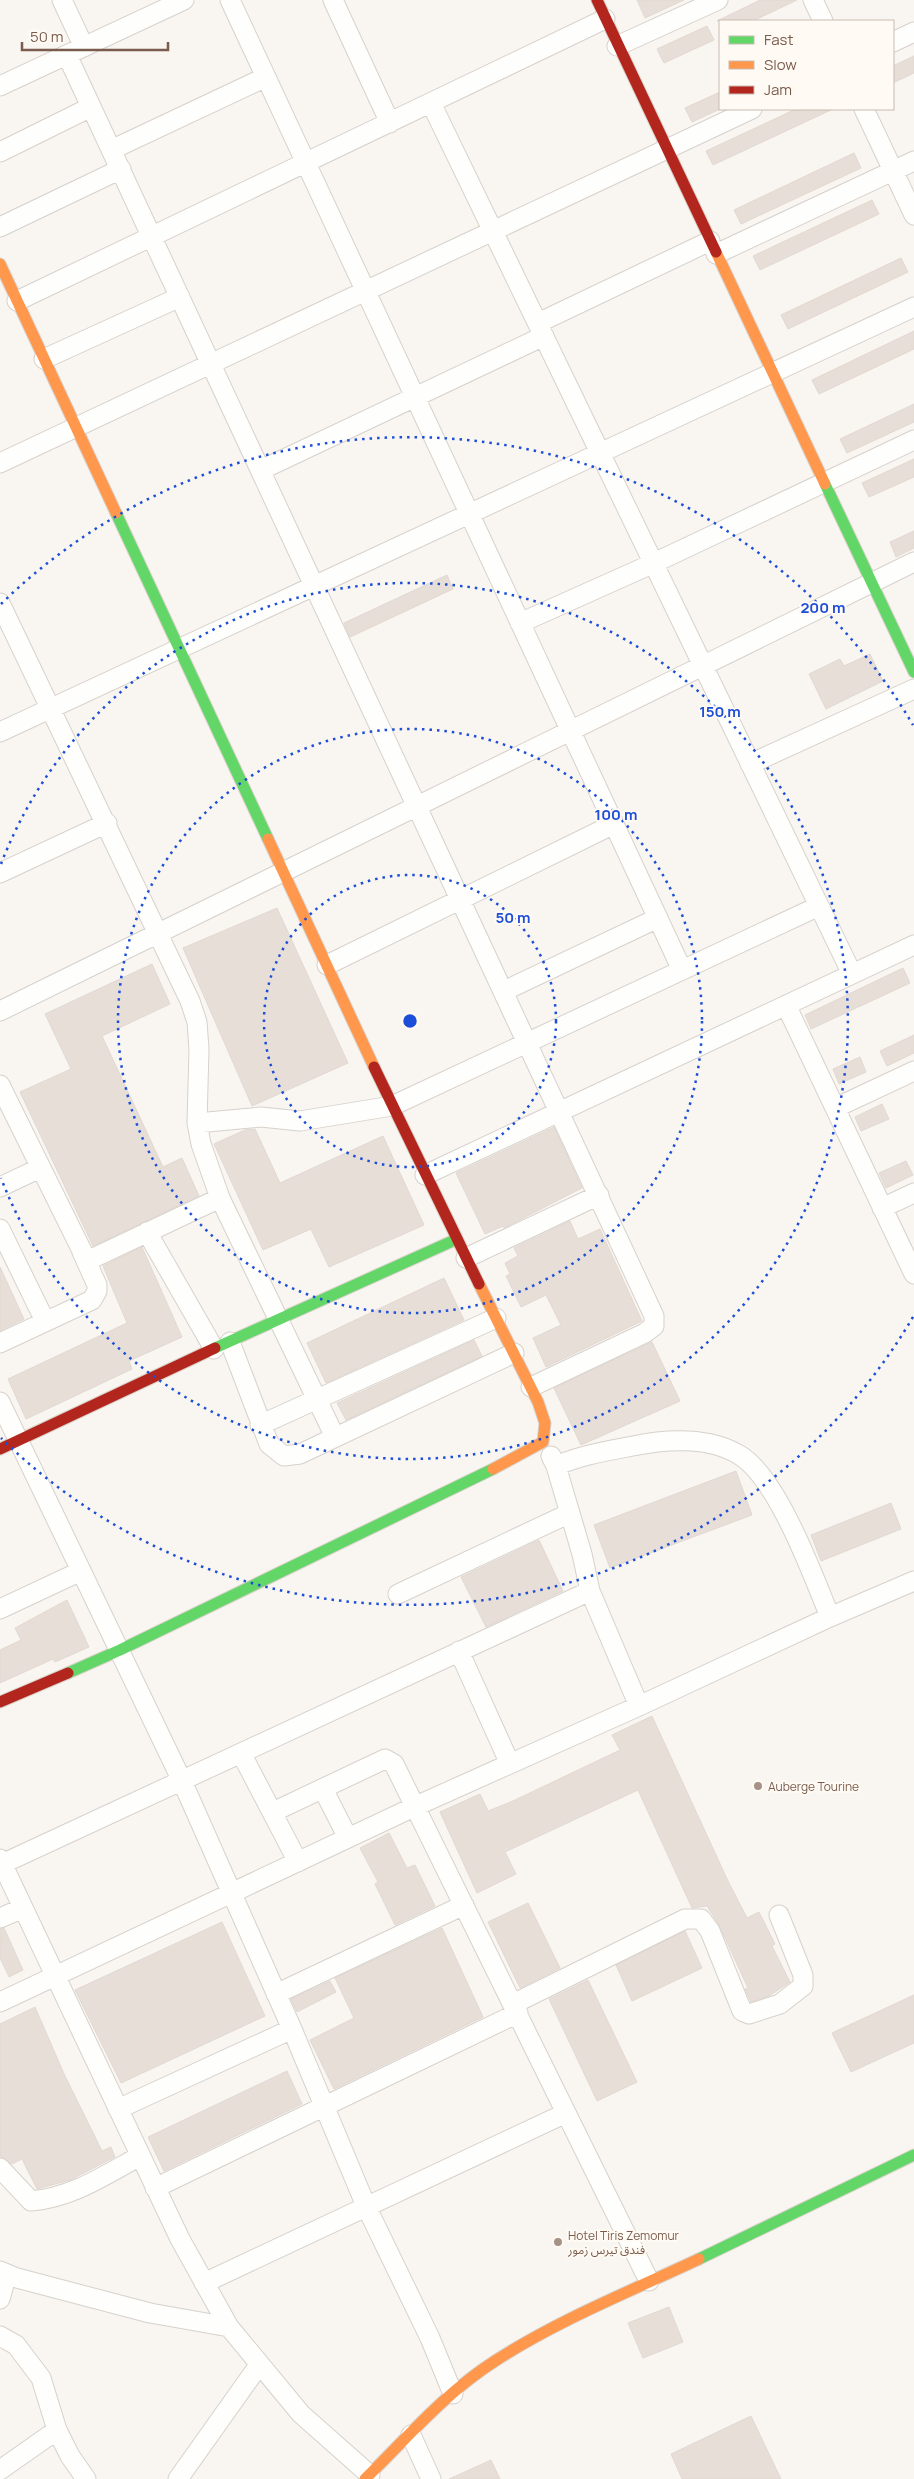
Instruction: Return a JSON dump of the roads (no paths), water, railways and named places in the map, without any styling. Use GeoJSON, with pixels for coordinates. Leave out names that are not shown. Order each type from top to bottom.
{"type":"FeatureCollection","features":[{"type":"Feature","properties":{"kind":"main road"},"geometry":{"type":"LineString","coordinates":[[597,0],[914,672]]}},
{"type":"Feature","properties":{"kind":"main road"},"geometry":{"type":"LineString","coordinates":[[0,264],[392,1106],[531,1387],[545,1423],[543,1442],[120,1650],[0,1702]]}},
{"type":"Feature","properties":{"kind":"main road"},"geometry":{"type":"LineString","coordinates":[[0,1449],[278,1319],[457,1239]]}},
{"type":"Feature","properties":{"kind":"main road"},"geometry":{"type":"LineString","coordinates":[[367,2477],[453,2394],[493,2362],[534,2338],[914,2155]]}},
{"type":"Feature","properties":{"kind":"street"},"geometry":{"type":"LineString","coordinates":[[62,0],[84,47]]}},
{"type":"Feature","properties":{"kind":"street"},"geometry":{"type":"LineString","coordinates":[[0,86],[184,0]]}},
{"type":"Feature","properties":{"kind":"street"},"geometry":{"type":"LineString","coordinates":[[230,0],[682,970]]}},
{"type":"Feature","properties":{"kind":"street"},"geometry":{"type":"LineString","coordinates":[[334,0],[390,123]]}},
{"type":"Feature","properties":{"kind":"street"},"geometry":{"type":"LineString","coordinates":[[618,46],[718,0]]}},
{"type":"Feature","properties":{"kind":"street"},"geometry":{"type":"LineString","coordinates":[[813,0],[823,20]]}},
{"type":"Feature","properties":{"kind":"street"},"geometry":{"type":"LineString","coordinates":[[17,301],[605,20]]}},
{"type":"Feature","properties":{"kind":"street"},"geometry":{"type":"LineString","coordinates":[[894,42],[914,32]]}},
{"type":"Feature","properties":{"kind":"street"},"geometry":{"type":"LineString","coordinates":[[67,55],[561,1111],[654,1316],[654,1326],[645,1333],[531,1387]]}},
{"type":"Feature","properties":{"kind":"street"},"geometry":{"type":"LineString","coordinates":[[111,150],[266,77]]}},
{"type":"Feature","properties":{"kind":"street"},"geometry":{"type":"LineString","coordinates":[[431,103],[852,974]]}},
{"type":"Feature","properties":{"kind":"street"},"geometry":{"type":"LineString","coordinates":[[0,152],[91,107]]}},
{"type":"Feature","properties":{"kind":"street"},"geometry":{"type":"LineString","coordinates":[[0,463],[750,110]]}},
{"type":"Feature","properties":{"kind":"street"},"geometry":{"type":"LineString","coordinates":[[864,110],[914,216]]}},
{"type":"Feature","properties":{"kind":"street"},"geometry":{"type":"LineString","coordinates":[[261,470],[415,397],[541,330],[713,248],[914,161]]}},
{"type":"Feature","properties":{"kind":"street"},"geometry":{"type":"LineString","coordinates":[[0,227],[121,169]]}},
{"type":"Feature","properties":{"kind":"street"},"geometry":{"type":"LineString","coordinates":[[44,359],[180,297]]}},
{"type":"Feature","properties":{"kind":"street"},"geometry":{"type":"LineString","coordinates":[[0,732],[914,307]]}},
{"type":"Feature","properties":{"kind":"street"},"geometry":{"type":"LineString","coordinates":[[520,622],[654,563],[914,440]]}},
{"type":"Feature","properties":{"kind":"street"},"geometry":{"type":"LineString","coordinates":[[0,1011],[282,870],[914,562]]}},
{"type":"Feature","properties":{"kind":"street"},"geometry":{"type":"LineString","coordinates":[[0,603],[190,1001],[197,1022],[200,1080],[197,1102],[201,1144],[220,1198],[335,1438]]}},
{"type":"Feature","properties":{"kind":"street"},"geometry":{"type":"LineString","coordinates":[[750,764],[914,688]]}},
{"type":"Feature","properties":{"kind":"street"},"geometry":{"type":"LineString","coordinates":[[0,873],[107,824]]}},
{"type":"Feature","properties":{"kind":"street"},"geometry":{"type":"LineString","coordinates":[[326,965],[614,824]]}},
{"type":"Feature","properties":{"kind":"street"},"geometry":{"type":"LineString","coordinates":[[198,1124],[261,1117],[300,1121],[392,1106],[819,906]]}},
{"type":"Feature","properties":{"kind":"street"},"geometry":{"type":"LineString","coordinates":[[504,991],[658,918]]}},
{"type":"Feature","properties":{"kind":"street"},"geometry":{"type":"LineString","coordinates":[[425,1175],[914,945]]}},
{"type":"Feature","properties":{"kind":"street"},"geometry":{"type":"LineString","coordinates":[[786,1005],[914,1274]]}},
{"type":"Feature","properties":{"kind":"street"},"geometry":{"type":"LineString","coordinates":[[835,1108],[914,1071]]}},
{"type":"Feature","properties":{"kind":"street"},"geometry":{"type":"LineString","coordinates":[[0,1086],[97,1285],[97,1291],[92,1300],[0,1343]]}},
{"type":"Feature","properties":{"kind":"street"},"geometry":{"type":"LineString","coordinates":[[0,1187],[40,1168]]}},
{"type":"Feature","properties":{"kind":"street"},"geometry":{"type":"LineString","coordinates":[[882,1208],[914,1193]]}},
{"type":"Feature","properties":{"kind":"street"},"geometry":{"type":"LineString","coordinates":[[466,1258],[599,1195]]}},
{"type":"Feature","properties":{"kind":"street"},"geometry":{"type":"LineString","coordinates":[[82,1252],[87,1261],[220,1198]]}},
{"type":"Feature","properties":{"kind":"street"},"geometry":{"type":"LineString","coordinates":[[0,1229],[45,1321]]}},
{"type":"Feature","properties":{"kind":"street"},"geometry":{"type":"LineString","coordinates":[[147,1232],[222,1346],[268,1444],[284,1456],[300,1454],[514,1353]]}},
{"type":"Feature","properties":{"kind":"street"},"geometry":{"type":"LineString","coordinates":[[260,1425],[496,1318]]}},
{"type":"Feature","properties":{"kind":"street"},"geometry":{"type":"LineString","coordinates":[[0,1402],[182,1781],[292,2029],[366,2206],[430,2338],[453,2394]]}},
{"type":"Feature","properties":{"kind":"street"},"geometry":{"type":"LineString","coordinates":[[556,1466],[578,1457],[660,1440],[693,1442],[718,1447],[740,1455],[773,1490],[830,1617]]}},
{"type":"Feature","properties":{"kind":"street"},"geometry":{"type":"LineString","coordinates":[[543,1442],[556,1466],[582,1554],[590,1591],[639,1706]]}},
{"type":"Feature","properties":{"kind":"street"},"geometry":{"type":"LineString","coordinates":[[398,1594],[570,1513]]}},
{"type":"Feature","properties":{"kind":"street"},"geometry":{"type":"LineString","coordinates":[[0,1608],[81,1571]]}},
{"type":"Feature","properties":{"kind":"street"},"geometry":{"type":"LineString","coordinates":[[0,2002],[416,1806],[639,1706],[830,1617],[914,1582]]}},
{"type":"Feature","properties":{"kind":"street"},"geometry":{"type":"LineString","coordinates":[[367,2477],[300,2414],[229,2327],[155,2188],[1,1861],[182,1781],[590,1591]]}},
{"type":"Feature","properties":{"kind":"street"},"geometry":{"type":"LineString","coordinates":[[459,1651],[510,1764]]}},
{"type":"Feature","properties":{"kind":"street"},"geometry":{"type":"LineString","coordinates":[[241,1753],[298,1862]]}},
{"type":"Feature","properties":{"kind":"street"},"geometry":{"type":"LineString","coordinates":[[273,1812],[386,1759],[394,1764],[650,2281]]}},
{"type":"Feature","properties":{"kind":"street"},"geometry":{"type":"LineString","coordinates":[[323,1788],[348,1838]]}},
{"type":"Feature","properties":{"kind":"street"},"geometry":{"type":"LineString","coordinates":[[276,1994],[464,1905]]}},
{"type":"Feature","properties":{"kind":"street"},"geometry":{"type":"LineString","coordinates":[[0,1918],[23,1908]]}},
{"type":"Feature","properties":{"kind":"street"},"geometry":{"type":"LineString","coordinates":[[155,2188],[325,2106],[686,1919],[701,1919],[710,1931],[742,2011],[749,2014],[780,2004],[803,1986],[803,1975],[779,1915]]}},
{"type":"Feature","properties":{"kind":"street"},"geometry":{"type":"LineString","coordinates":[[118,2109],[292,2029]]}},
{"type":"Feature","properties":{"kind":"street"},"geometry":{"type":"LineString","coordinates":[[204,2283],[566,2113]]}},
{"type":"Feature","properties":{"kind":"street"},"geometry":{"type":"LineString","coordinates":[[0,2168],[31,2201],[51,2199],[82,2187],[140,2156]]}},
{"type":"Feature","properties":{"kind":"street"},"geometry":{"type":"LineString","coordinates":[[0,2299],[4,2273],[150,2313],[229,2327]]}},
{"type":"Feature","properties":{"kind":"street"},"geometry":{"type":"LineString","coordinates":[[0,2336],[16,2345],[41,2378],[58,2430],[70,2456],[86,2479]]}},
{"type":"Feature","properties":{"kind":"street"},"geometry":{"type":"LineString","coordinates":[[178,2479],[259,2364]]}},
{"type":"Feature","properties":{"kind":"street"},"geometry":{"type":"LineString","coordinates":[[0,2470],[58,2430]]}},
{"type":"Feature","properties":{"kind":"street"},"geometry":{"type":"LineString","coordinates":[[411,2435],[431,2479]]}},
{"type":"Feature","properties":{"kind":"place","name":"Auberge Tourine"},"geometry":{"type":"Point","coordinates":[758,1786]}},
{"type":"Feature","properties":{"kind":"place","name":"Hotel Tiris Zemomur فندق تيرس زمور"},"geometry":{"type":"Point","coordinates":[558,2242]}}]}
